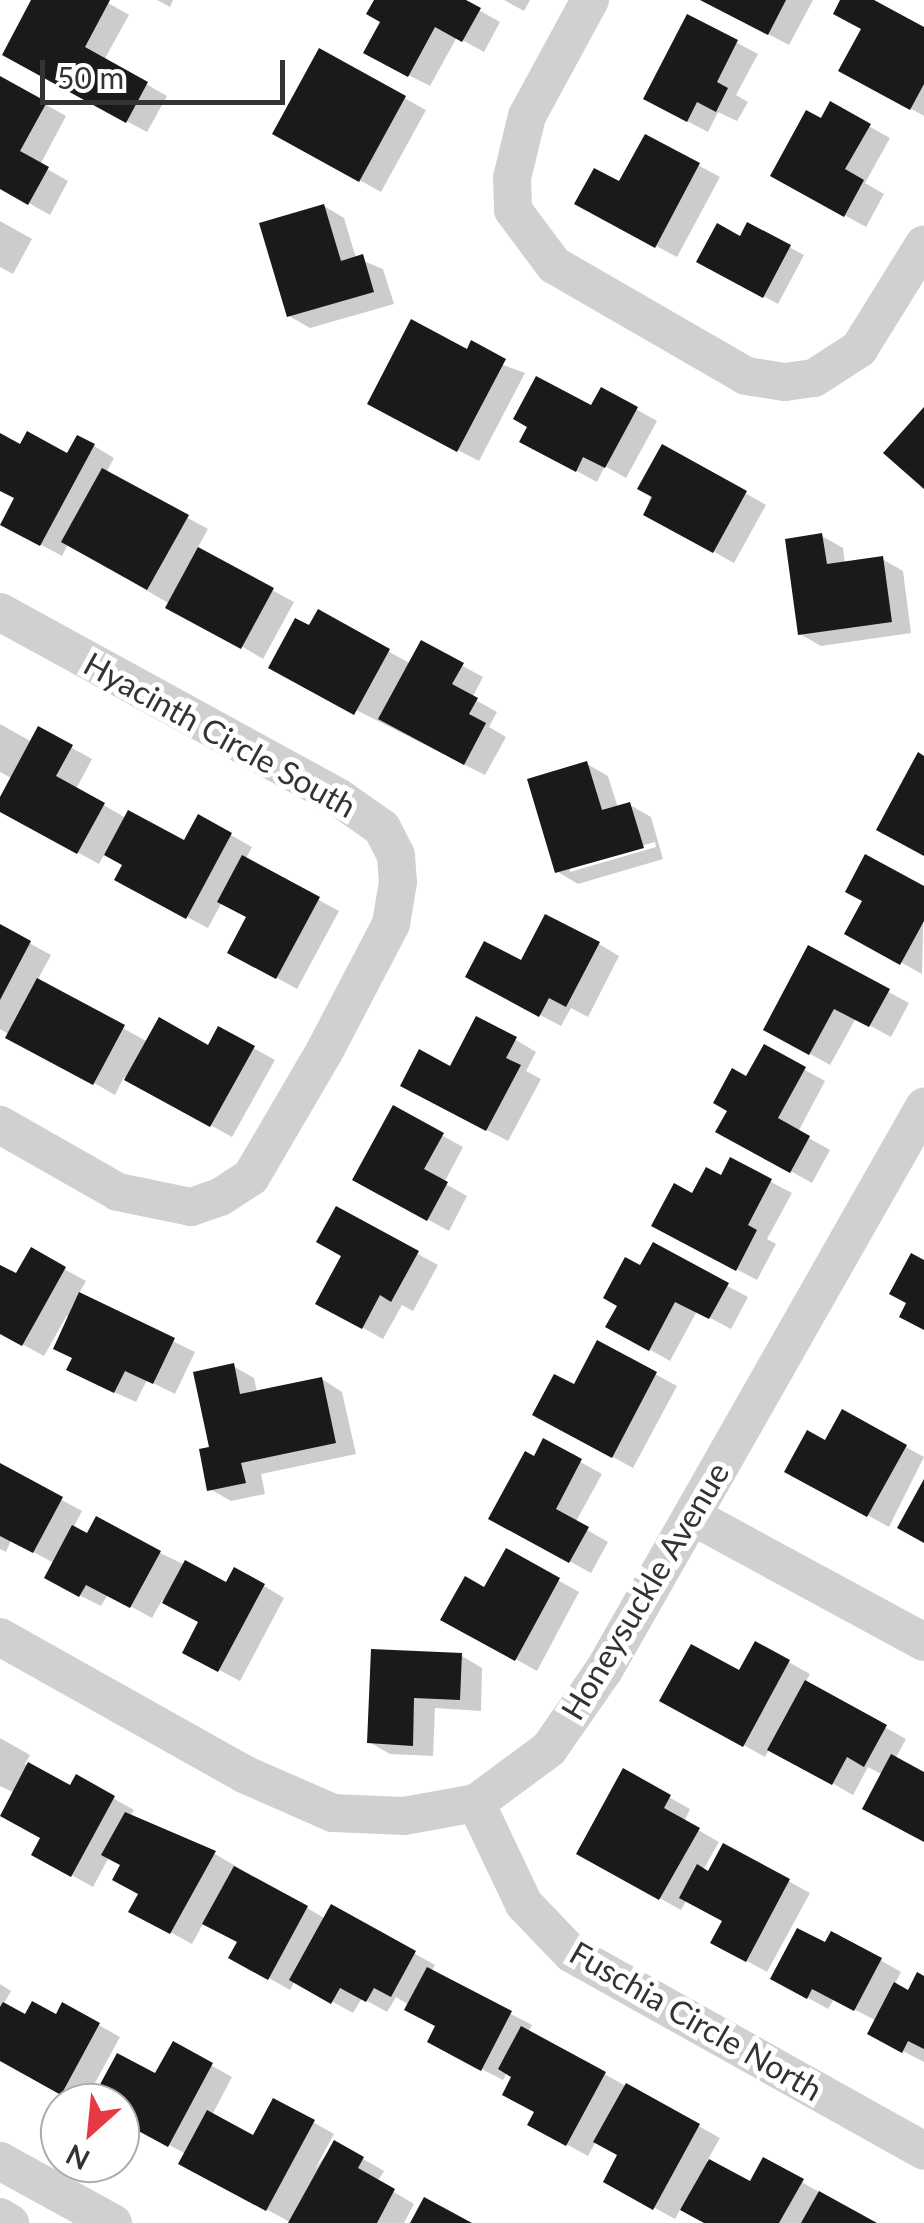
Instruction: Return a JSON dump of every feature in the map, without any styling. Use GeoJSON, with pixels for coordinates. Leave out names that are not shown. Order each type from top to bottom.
{"type":"FeatureCollection","features":[{"type":"Feature","properties":{"kind":"street"},"geometry":{"type":"LineString","coordinates":[[590,0],[527,116],[512,178],[512,210],[554,265],[636,316],[746,376],[814,378],[859,349],[924,244]]}},
{"type":"Feature","properties":{"kind":"street","name":"Hyacinth Circle South"},"geometry":{"type":"LineString","coordinates":[[0,612],[338,797],[382,828],[396,855],[391,924],[324,1052],[251,1177],[191,1207],[118,1192],[0,1126]]}},
{"type":"Feature","properties":{"kind":"street","name":"Honeysuckle Avenue"},"geometry":{"type":"LineString","coordinates":[[0,1637],[244,1774],[333,1813],[404,1816],[476,1804],[549,1749],[604,1670],[922,1116]]}},
{"type":"Feature","properties":{"kind":"street"},"geometry":{"type":"LineString","coordinates":[[692,1516],[924,1642]]}},
{"type":"Feature","properties":{"kind":"street","name":"Fuschia Circle North"},"geometry":{"type":"LineString","coordinates":[[476,1804],[524,1904],[572,1954],[924,2151]]}},
{"type":"Feature","properties":{"kind":"street"},"geometry":{"type":"LineString","coordinates":[[0,2160],[112,2223]]}},
{"type":"Feature","properties":{"kind":"street"},"geometry":{"type":"LineString","coordinates":[[0,2218],[10,2223]]}},
{"type":"Feature","properties":{"kind":"building"},"geometry":{"type":"Polygon","coordinates":[[[31,0],[110,0],[85,47],[148,82],[126,123],[2,55],[31,0]]]}},
{"type":"Feature","properties":{"kind":"building"},"geometry":{"type":"Polygon","coordinates":[[[374,0],[466,0],[481,8],[462,42],[435,27],[408,77],[363,53],[380,22],[366,14],[374,0]]]}},
{"type":"Feature","properties":{"kind":"building"},"geometry":{"type":"Polygon","coordinates":[[[700,0],[786,0],[768,35],[700,0]]]}},
{"type":"Feature","properties":{"kind":"building"},"geometry":{"type":"Polygon","coordinates":[[[840,0],[874,0],[924,27],[924,84],[910,110],[838,71],[861,29],[833,14],[840,0]]]}},
{"type":"Feature","properties":{"kind":"building"},"geometry":{"type":"Polygon","coordinates":[[[687,14],[738,40],[717,82],[728,88],[716,112],[697,102],[687,122],[643,99],[687,14]]]}},
{"type":"Feature","properties":{"kind":"building"},"geometry":{"type":"Polygon","coordinates":[[[319,48],[406,96],[359,182],[272,134],[319,48]]]}},
{"type":"Feature","properties":{"kind":"building"},"geometry":{"type":"Polygon","coordinates":[[[0,76],[47,102],[20,151],[49,167],[28,205],[0,189],[0,76]]]}},
{"type":"Feature","properties":{"kind":"building"},"geometry":{"type":"Polygon","coordinates":[[[830,101],[871,124],[845,169],[864,180],[844,217],[770,176],[806,110],[821,118],[830,101]]]}},
{"type":"Feature","properties":{"kind":"building"},"geometry":{"type":"Polygon","coordinates":[[[645,134],[700,163],[655,248],[574,204],[594,168],[619,181],[645,134]]]}},
{"type":"Feature","properties":{"kind":"building"},"geometry":{"type":"Polygon","coordinates":[[[324,204],[341,261],[363,254],[374,292],[287,317],[259,223],[324,204]]]}},
{"type":"Feature","properties":{"kind":"building"},"geometry":{"type":"Polygon","coordinates":[[[747,222],[791,245],[763,298],[696,262],[717,223],[740,236],[747,222]]]}},
{"type":"Feature","properties":{"kind":"building"},"geometry":{"type":"Polygon","coordinates":[[[411,319],[467,349],[471,340],[506,359],[457,452],[367,404],[411,319]]]}},
{"type":"Feature","properties":{"kind":"building"},"geometry":{"type":"Polygon","coordinates":[[[536,376],[591,405],[601,387],[638,407],[605,468],[583,457],[576,472],[519,442],[527,427],[513,419],[536,376]]]}},
{"type":"Feature","properties":{"kind":"building"},"geometry":{"type":"Polygon","coordinates":[[[924,407],[924,489],[883,453],[924,407]]]}},
{"type":"Feature","properties":{"kind":"building"},"geometry":{"type":"Polygon","coordinates":[[[27,431],[67,453],[77,435],[95,444],[40,546],[0,525],[14,498],[0,491],[0,433],[20,444],[27,431]]]}},
{"type":"Feature","properties":{"kind":"building"},"geometry":{"type":"Polygon","coordinates":[[[662,444],[747,491],[713,553],[643,515],[652,497],[637,489],[662,444]]]}},
{"type":"Feature","properties":{"kind":"building"},"geometry":{"type":"Polygon","coordinates":[[[102,468],[189,515],[147,590],[61,542],[102,468]]]}},
{"type":"Feature","properties":{"kind":"building"},"geometry":{"type":"Polygon","coordinates":[[[822,533],[827,564],[883,556],[892,622],[798,635],[785,539],[822,533]]]}},
{"type":"Feature","properties":{"kind":"building"},"geometry":{"type":"Polygon","coordinates":[[[198,547],[274,588],[241,649],[165,608],[198,547]]]}},
{"type":"Feature","properties":{"kind":"building"},"geometry":{"type":"Polygon","coordinates":[[[318,609],[390,649],[354,715],[268,668],[295,618],[309,625],[318,609]]]}},
{"type":"Feature","properties":{"kind":"building"},"geometry":{"type":"Polygon","coordinates":[[[421,640],[464,663],[452,684],[478,698],[469,714],[486,723],[464,765],[378,719],[421,640]]]}},
{"type":"Feature","properties":{"kind":"building"},"geometry":{"type":"Polygon","coordinates":[[[38,726],[73,745],[56,776],[105,803],[77,854],[0,812],[0,797],[38,726]]]}},
{"type":"Feature","properties":{"kind":"building"},"geometry":{"type":"Polygon","coordinates":[[[918,752],[924,756],[924,856],[876,830],[918,752]]]}},
{"type":"Feature","properties":{"kind":"building"},"geometry":{"type":"Polygon","coordinates":[[[587,761],[602,810],[630,802],[644,848],[555,873],[527,779],[587,761]]]}},
{"type":"Feature","properties":{"kind":"building"},"geometry":{"type":"Polygon","coordinates":[[[128,810],[184,840],[198,814],[232,833],[186,919],[114,880],[122,865],[104,855],[128,810]]]}},
{"type":"Feature","properties":{"kind":"building"},"geometry":{"type":"Polygon","coordinates":[[[865,854],[924,886],[924,921],[900,965],[844,934],[862,901],[845,892],[865,854]]]}},
{"type":"Feature","properties":{"kind":"building"},"geometry":{"type":"Polygon","coordinates":[[[242,855],[320,897],[276,979],[227,953],[246,917],[217,902],[242,855]]]}},
{"type":"Feature","properties":{"kind":"building"},"geometry":{"type":"Polygon","coordinates":[[[545,914],[600,942],[566,1007],[549,998],[539,1017],[465,977],[484,941],[521,960],[545,914]]]}},
{"type":"Feature","properties":{"kind":"building"},"geometry":{"type":"Polygon","coordinates":[[[0,924],[31,941],[0,1000],[0,924]]]}},
{"type":"Feature","properties":{"kind":"building"},"geometry":{"type":"Polygon","coordinates":[[[808,945],[890,989],[869,1027],[834,1009],[809,1055],[763,1030],[808,945]]]}},
{"type":"Feature","properties":{"kind":"building"},"geometry":{"type":"Polygon","coordinates":[[[37,978],[125,1025],[93,1085],[5,1038],[37,978]]]}},
{"type":"Feature","properties":{"kind":"building"},"geometry":{"type":"Polygon","coordinates":[[[476,1016],[517,1037],[506,1058],[521,1065],[486,1131],[400,1086],[419,1049],[450,1066],[476,1016]]]}},
{"type":"Feature","properties":{"kind":"building"},"geometry":{"type":"Polygon","coordinates":[[[159,1017],[208,1045],[218,1026],[255,1046],[210,1127],[124,1080],[159,1017]]]}},
{"type":"Feature","properties":{"kind":"building"},"geometry":{"type":"Polygon","coordinates":[[[764,1044],[806,1067],[778,1118],[810,1136],[790,1173],[715,1132],[727,1111],[713,1103],[732,1068],[746,1076],[764,1044]]]}},
{"type":"Feature","properties":{"kind":"building"},"geometry":{"type":"Polygon","coordinates":[[[393,1105],[444,1133],[424,1169],[448,1182],[427,1221],[352,1180],[393,1105]]]}},
{"type":"Feature","properties":{"kind":"building"},"geometry":{"type":"Polygon","coordinates":[[[730,1157],[772,1179],[748,1225],[757,1230],[736,1271],[651,1226],[674,1183],[692,1193],[706,1167],[721,1175],[730,1157]]]}},
{"type":"Feature","properties":{"kind":"building"},"geometry":{"type":"Polygon","coordinates":[[[336,1206],[419,1251],[391,1302],[380,1295],[362,1329],[315,1304],[341,1256],[316,1242],[336,1206]]]}},
{"type":"Feature","properties":{"kind":"building"},"geometry":{"type":"Polygon","coordinates":[[[653,1242],[729,1283],[709,1319],[675,1302],[649,1351],[605,1327],[617,1306],[603,1298],[625,1257],[640,1265],[653,1242]]]}},
{"type":"Feature","properties":{"kind":"building"},"geometry":{"type":"Polygon","coordinates":[[[31,1247],[66,1267],[22,1346],[0,1334],[0,1265],[16,1273],[31,1247]]]}},
{"type":"Feature","properties":{"kind":"building"},"geometry":{"type":"Polygon","coordinates":[[[911,1253],[924,1260],[924,1330],[899,1317],[906,1303],[889,1294],[911,1253]]]}},
{"type":"Feature","properties":{"kind":"building"},"geometry":{"type":"Polygon","coordinates":[[[79,1292],[175,1338],[153,1384],[125,1371],[114,1393],[66,1370],[72,1358],[53,1349],[79,1292]]]}},
{"type":"Feature","properties":{"kind":"building"},"geometry":{"type":"Polygon","coordinates":[[[597,1340],[657,1372],[612,1458],[532,1415],[554,1374],[574,1384],[597,1340]]]}},
{"type":"Feature","properties":{"kind":"building"},"geometry":{"type":"Polygon","coordinates":[[[234,1363],[240,1394],[322,1377],[336,1443],[241,1463],[246,1483],[207,1491],[199,1449],[209,1447],[193,1372],[234,1363]]]}},
{"type":"Feature","properties":{"kind":"building"},"geometry":{"type":"Polygon","coordinates":[[[842,1409],[907,1445],[867,1517],[784,1472],[807,1430],[825,1440],[842,1409]]]}},
{"type":"Feature","properties":{"kind":"building"},"geometry":{"type":"Polygon","coordinates":[[[543,1438],[582,1459],[556,1509],[589,1527],[569,1563],[488,1519],[525,1451],[534,1456],[543,1438]]]}},
{"type":"Feature","properties":{"kind":"building"},"geometry":{"type":"Polygon","coordinates":[[[0,1463],[63,1497],[33,1553],[0,1536],[0,1463]]]}},
{"type":"Feature","properties":{"kind":"building"},"geometry":{"type":"Polygon","coordinates":[[[924,1479],[924,1543],[897,1528],[924,1479]]]}},
{"type":"Feature","properties":{"kind":"building"},"geometry":{"type":"Polygon","coordinates":[[[96,1516],[161,1551],[130,1608],[86,1585],[79,1597],[44,1578],[72,1525],[87,1533],[96,1516]]]}},
{"type":"Feature","properties":{"kind":"building"},"geometry":{"type":"Polygon","coordinates":[[[506,1548],[560,1578],[515,1661],[440,1620],[465,1576],[484,1587],[506,1548]]]}},
{"type":"Feature","properties":{"kind":"building"},"geometry":{"type":"Polygon","coordinates":[[[185,1560],[226,1582],[234,1567],[265,1584],[218,1672],[182,1653],[198,1622],[162,1603],[185,1560]]]}},
{"type":"Feature","properties":{"kind":"building"},"geometry":{"type":"Polygon","coordinates":[[[755,1641],[790,1660],[743,1747],[659,1701],[691,1644],[739,1670],[755,1641]]]}},
{"type":"Feature","properties":{"kind":"building"},"geometry":{"type":"Polygon","coordinates":[[[371,1649],[462,1653],[460,1700],[414,1698],[413,1746],[367,1743],[371,1649]]]}},
{"type":"Feature","properties":{"kind":"building"},"geometry":{"type":"Polygon","coordinates":[[[805,1680],[887,1725],[864,1767],[847,1757],[832,1785],[767,1750],[805,1680]]]}},
{"type":"Feature","properties":{"kind":"building"},"geometry":{"type":"Polygon","coordinates":[[[891,1754],[924,1772],[924,1842],[862,1809],[891,1754]]]}},
{"type":"Feature","properties":{"kind":"building"},"geometry":{"type":"Polygon","coordinates":[[[28,1762],[70,1785],[76,1774],[115,1796],[71,1877],[31,1855],[40,1838],[0,1816],[28,1762]]]}},
{"type":"Feature","properties":{"kind":"building"},"geometry":{"type":"Polygon","coordinates":[[[623,1768],[671,1795],[664,1808],[700,1828],[659,1900],[576,1854],[623,1768]]]}},
{"type":"Feature","properties":{"kind":"building"},"geometry":{"type":"Polygon","coordinates":[[[125,1812],[216,1851],[170,1934],[128,1912],[138,1894],[112,1880],[120,1865],[101,1855],[125,1812]]]}},
{"type":"Feature","properties":{"kind":"building"},"geometry":{"type":"Polygon","coordinates":[[[723,1843],[790,1879],[746,1962],[710,1943],[722,1921],[679,1898],[697,1864],[708,1871],[723,1843]]]}},
{"type":"Feature","properties":{"kind":"building"},"geometry":{"type":"Polygon","coordinates":[[[234,1866],[308,1906],[268,1980],[228,1958],[237,1942],[202,1924],[234,1866]]]}},
{"type":"Feature","properties":{"kind":"building"},"geometry":{"type":"Polygon","coordinates":[[[331,1904],[416,1951],[391,1997],[374,1988],[366,2002],[340,1988],[331,2004],[289,1980],[331,1904]]]}},
{"type":"Feature","properties":{"kind":"building"},"geometry":{"type":"Polygon","coordinates":[[[797,1928],[825,1942],[831,1931],[882,1958],[854,2011],[812,1989],[807,1999],[770,1979],[797,1928]]]}},
{"type":"Feature","properties":{"kind":"building"},"geometry":{"type":"Polygon","coordinates":[[[427,1967],[512,2011],[481,2071],[427,2042],[435,2026],[404,2010],[427,1967]]]}},
{"type":"Feature","properties":{"kind":"building"},"geometry":{"type":"Polygon","coordinates":[[[917,1972],[924,1976],[924,2049],[908,2041],[902,2053],[867,2034],[894,1982],[908,1990],[917,1972]]]}},
{"type":"Feature","properties":{"kind":"building"},"geometry":{"type":"Polygon","coordinates":[[[32,2001],[56,2014],[62,2002],[100,2023],[68,2083],[40,2083],[0,2061],[0,2007],[3,2002],[25,2014],[32,2001]]]}},
{"type":"Feature","properties":{"kind":"building"},"geometry":{"type":"Polygon","coordinates":[[[521,2026],[606,2072],[566,2146],[527,2125],[534,2112],[502,2095],[511,2077],[498,2069],[521,2026]]]}},
{"type":"Feature","properties":{"kind":"building"},"geometry":{"type":"Polygon","coordinates":[[[173,2041],[213,2063],[168,2147],[140,2132],[140,2083],[101,2083],[117,2053],[155,2073],[173,2041]]]}},
{"type":"Feature","properties":{"kind":"building"},"geometry":{"type":"Polygon","coordinates":[[[626,2083],[700,2124],[653,2210],[603,2182],[617,2155],[593,2142],[626,2083]]]}},
{"type":"Feature","properties":{"kind":"building"},"geometry":{"type":"Polygon","coordinates":[[[273,2098],[315,2120],[266,2211],[178,2164],[207,2110],[253,2135],[273,2098]]]}},
{"type":"Feature","properties":{"kind":"building"},"geometry":{"type":"Polygon","coordinates":[[[334,2140],[364,2157],[358,2168],[395,2189],[377,2223],[288,2223],[334,2140]]]}},
{"type":"Feature","properties":{"kind":"building"},"geometry":{"type":"Polygon","coordinates":[[[763,2157],[804,2179],[779,2223],[704,2223],[680,2210],[709,2159],[750,2181],[763,2157]]]}},
{"type":"Feature","properties":{"kind":"building"},"geometry":{"type":"Polygon","coordinates":[[[819,2191],[877,2223],[801,2223],[819,2191]]]}},
{"type":"Feature","properties":{"kind":"building"},"geometry":{"type":"Polygon","coordinates":[[[424,2197],[472,2223],[410,2223],[424,2197]]]}}]}
